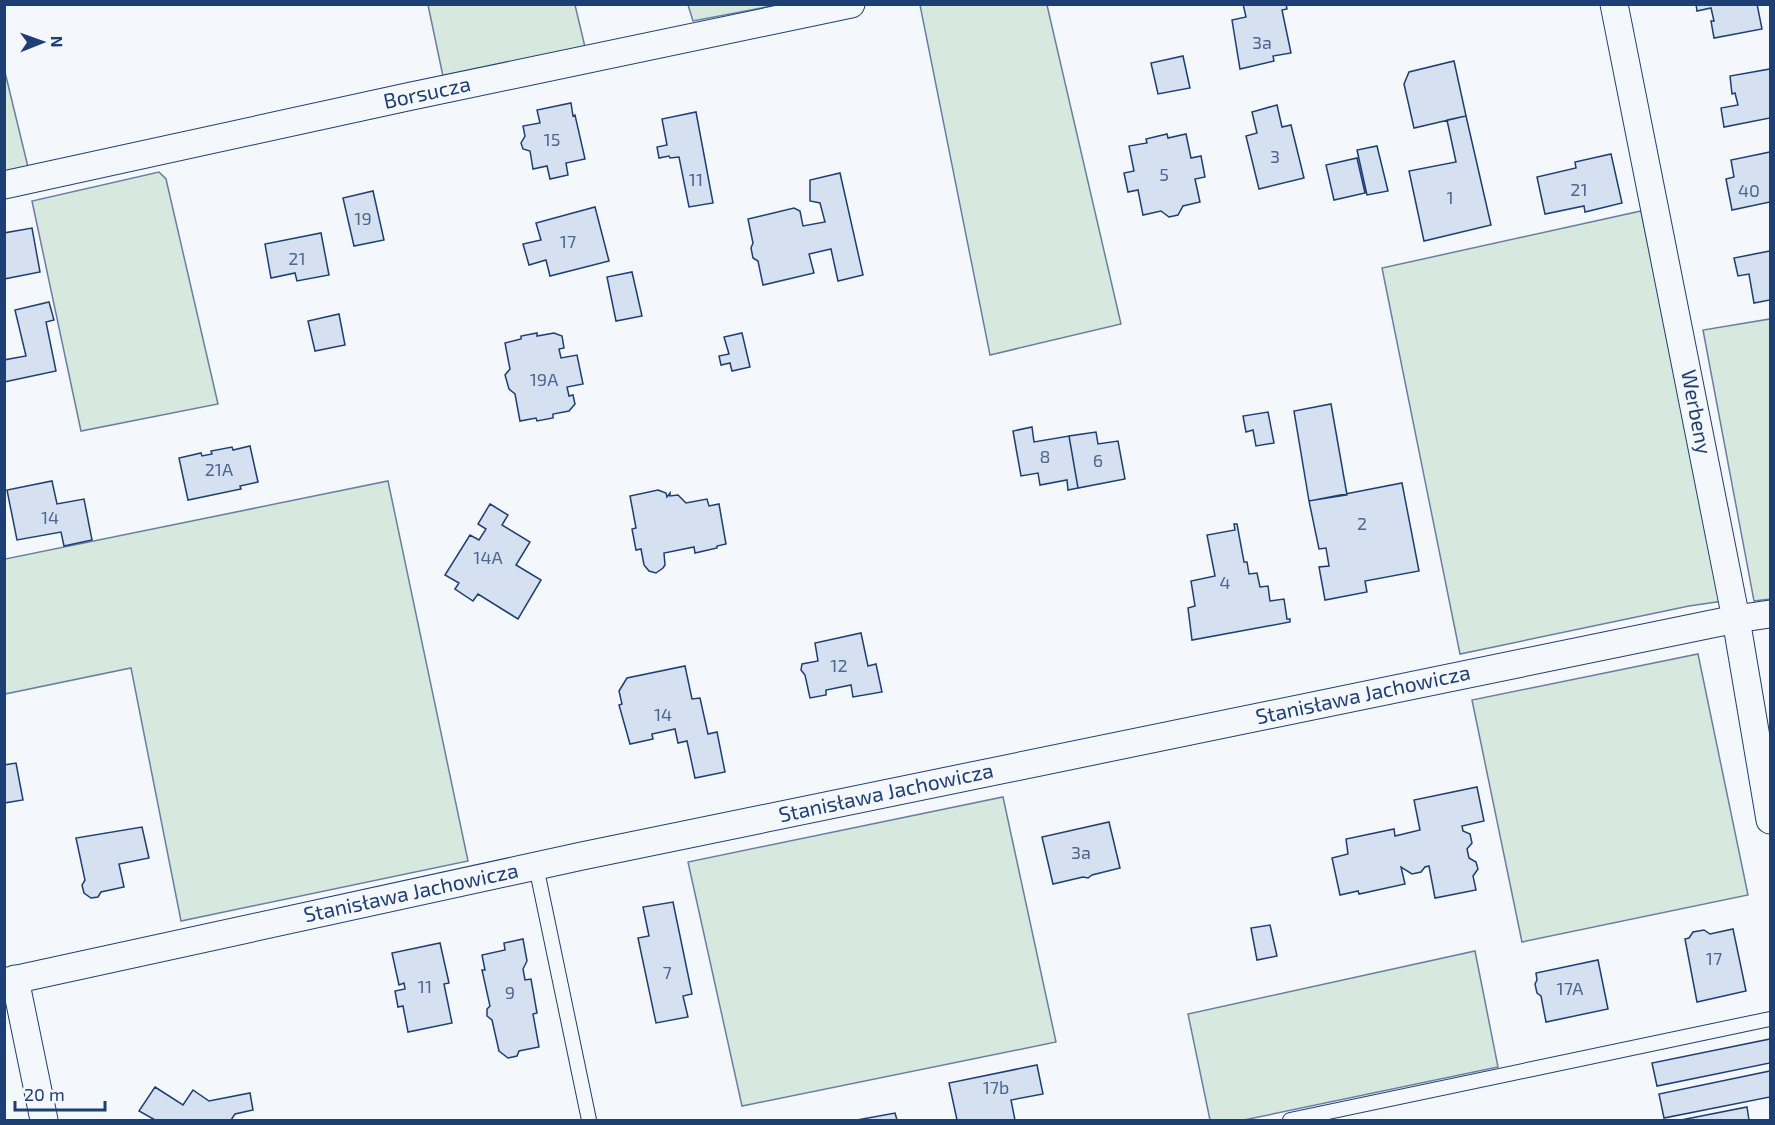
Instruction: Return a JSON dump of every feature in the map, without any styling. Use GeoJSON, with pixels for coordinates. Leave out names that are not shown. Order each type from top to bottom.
{"type":"FeatureCollection","features":[{"type":"Feature","properties":{"kind":"street","name":"Borsucza"},"geometry":{"type":"LineString","coordinates":[[4,185],[395,99],[851,4]]}},
{"type":"Feature","properties":{"kind":"street","name":"Werbeny"},"geometry":{"type":"LineString","coordinates":[[1614,4],[1736,618],[1770,820]]}},
{"type":"Feature","properties":{"kind":"street","name":"Stanisława Jachowicza"},"geometry":{"type":"LineString","coordinates":[[10,981],[536,866],[1736,618],[1770,614]]}},
{"type":"Feature","properties":{"kind":"street"},"geometry":{"type":"LineString","coordinates":[[10,981],[44,1120]]}},
{"type":"Feature","properties":{"kind":"lane"},"geometry":{"type":"LineString","coordinates":[[536,866],[589,1120]]}},
{"type":"Feature","properties":{"kind":"lane"},"geometry":{"type":"LineString","coordinates":[[1290,1120],[1770,1019]]}},
{"type":"Feature","properties":{"kind":"shaded area"},"geometry":{"type":"Polygon","coordinates":[[[688,4],[777,5],[693,21],[688,4]]]}},
{"type":"Feature","properties":{"kind":"shaded area"},"geometry":{"type":"Polygon","coordinates":[[[428,5],[575,5],[585,47],[444,81],[428,5]]]}},
{"type":"Feature","properties":{"kind":"shaded area"},"geometry":{"type":"Polygon","coordinates":[[[920,5],[1047,5],[1121,324],[990,355],[920,5]]]}},
{"type":"Feature","properties":{"kind":"shaded area"},"geometry":{"type":"Polygon","coordinates":[[[4,68],[28,167],[4,172],[4,68]]]}},
{"type":"Feature","properties":{"kind":"shaded area"},"geometry":{"type":"Polygon","coordinates":[[[159,172],[166,179],[218,404],[81,431],[32,201],[159,172]]]}},
{"type":"Feature","properties":{"kind":"shaded area"},"geometry":{"type":"Polygon","coordinates":[[[1641,211],[1723,601],[1689,606],[1460,654],[1382,268],[1641,211]]]}},
{"type":"Feature","properties":{"kind":"shaded area"},"geometry":{"type":"Polygon","coordinates":[[[1770,319],[1770,599],[1754,601],[1703,330],[1770,319]]]}},
{"type":"Feature","properties":{"kind":"shaded area"},"geometry":{"type":"Polygon","coordinates":[[[388,481],[468,861],[181,921],[131,668],[5,694],[5,559],[388,481]]]}},
{"type":"Feature","properties":{"kind":"shaded area"},"geometry":{"type":"Polygon","coordinates":[[[1698,654],[1748,895],[1522,942],[1472,700],[1698,654]]]}},
{"type":"Feature","properties":{"kind":"shaded area"},"geometry":{"type":"Polygon","coordinates":[[[1003,797],[1056,1042],[742,1106],[688,862],[1003,797]]]}},
{"type":"Feature","properties":{"kind":"shaded area"},"geometry":{"type":"Polygon","coordinates":[[[1475,951],[1498,1067],[1244,1120],[1210,1120],[1188,1014],[1475,951]]]}},
{"type":"Feature","properties":{"kind":"building"},"geometry":{"type":"Polygon","coordinates":[[[1243,4],[1286,4],[1287,9],[1282,10],[1291,53],[1273,56],[1274,61],[1240,69],[1232,20],[1246,17],[1243,4]]]}},
{"type":"Feature","properties":{"kind":"building"},"geometry":{"type":"Polygon","coordinates":[[[1696,4],[1757,4],[1762,29],[1714,38],[1711,8],[1697,11],[1696,4]]]}},
{"type":"Feature","properties":{"kind":"building"},"geometry":{"type":"Polygon","coordinates":[[[1183,56],[1190,88],[1158,94],[1151,63],[1183,56]]]}},
{"type":"Feature","properties":{"kind":"building"},"geometry":{"type":"Polygon","coordinates":[[[1454,61],[1466,116],[1414,128],[1404,84],[1409,72],[1454,61]]]}},
{"type":"Feature","properties":{"kind":"building"},"geometry":{"type":"Polygon","coordinates":[[[1770,69],[1770,118],[1724,127],[1721,108],[1738,105],[1735,93],[1732,94],[1730,76],[1770,69]]]}},
{"type":"Feature","properties":{"kind":"building"},"geometry":{"type":"Polygon","coordinates":[[[571,103],[585,159],[566,163],[568,175],[550,179],[547,166],[533,169],[530,151],[523,149],[521,143],[525,136],[523,126],[540,123],[537,110],[571,103]]]}},
{"type":"Feature","properties":{"kind":"building"},"geometry":{"type":"Polygon","coordinates":[[[1277,105],[1282,127],[1291,125],[1304,178],[1259,189],[1246,136],[1257,133],[1252,112],[1277,105]]]}},
{"type":"Feature","properties":{"kind":"building"},"geometry":{"type":"Polygon","coordinates":[[[696,112],[713,203],[689,207],[679,157],[659,158],[657,147],[667,145],[662,119],[696,112]]]}},
{"type":"Feature","properties":{"kind":"building"},"geometry":{"type":"Polygon","coordinates":[[[1466,116],[1491,225],[1424,241],[1409,171],[1456,162],[1447,120],[1466,116]]]}},
{"type":"Feature","properties":{"kind":"building"},"geometry":{"type":"Polygon","coordinates":[[[1167,134],[1168,138],[1186,134],[1191,158],[1201,156],[1205,177],[1195,179],[1200,202],[1183,206],[1178,215],[1169,217],[1161,211],[1143,215],[1138,190],[1128,192],[1124,173],[1134,171],[1129,146],[1147,143],[1146,139],[1167,134]]]}},
{"type":"Feature","properties":{"kind":"building"},"geometry":{"type":"Polygon","coordinates":[[[1377,146],[1388,191],[1367,195],[1357,150],[1377,146]]]}},
{"type":"Feature","properties":{"kind":"building"},"geometry":{"type":"Polygon","coordinates":[[[1770,152],[1770,202],[1732,210],[1726,179],[1734,177],[1731,160],[1770,152]]]}},
{"type":"Feature","properties":{"kind":"building"},"geometry":{"type":"Polygon","coordinates":[[[1611,154],[1622,203],[1585,212],[1584,206],[1545,214],[1537,177],[1576,168],[1575,162],[1611,154]]]}},
{"type":"Feature","properties":{"kind":"building"},"geometry":{"type":"Polygon","coordinates":[[[1357,158],[1365,193],[1334,200],[1326,165],[1357,158]]]}},
{"type":"Feature","properties":{"kind":"building"},"geometry":{"type":"Polygon","coordinates":[[[840,173],[863,275],[838,281],[831,249],[809,254],[814,273],[763,285],[758,261],[753,258],[751,248],[753,243],[748,219],[794,208],[800,211],[803,226],[825,222],[820,203],[810,201],[810,180],[840,173]]]}},
{"type":"Feature","properties":{"kind":"building"},"geometry":{"type":"Polygon","coordinates":[[[373,191],[384,240],[354,246],[343,198],[373,191]]]}},
{"type":"Feature","properties":{"kind":"building"},"geometry":{"type":"Polygon","coordinates":[[[595,207],[609,261],[550,276],[546,260],[529,265],[523,244],[541,240],[536,223],[595,207]]]}},
{"type":"Feature","properties":{"kind":"building"},"geometry":{"type":"Polygon","coordinates":[[[32,228],[40,272],[4,279],[4,233],[32,228]]]}},
{"type":"Feature","properties":{"kind":"building"},"geometry":{"type":"Polygon","coordinates":[[[321,233],[329,275],[297,281],[295,273],[271,278],[265,244],[321,233]]]}},
{"type":"Feature","properties":{"kind":"building"},"geometry":{"type":"Polygon","coordinates":[[[1770,251],[1770,300],[1754,303],[1749,274],[1738,276],[1734,258],[1770,251]]]}},
{"type":"Feature","properties":{"kind":"building"},"geometry":{"type":"Polygon","coordinates":[[[632,272],[642,316],[616,321],[607,277],[632,272]]]}},
{"type":"Feature","properties":{"kind":"building"},"geometry":{"type":"Polygon","coordinates":[[[49,302],[54,320],[46,322],[56,371],[4,382],[4,360],[26,356],[15,310],[49,302]]]}},
{"type":"Feature","properties":{"kind":"building"},"geometry":{"type":"Polygon","coordinates":[[[339,314],[345,345],[315,351],[308,321],[339,314]]]}},
{"type":"Feature","properties":{"kind":"building"},"geometry":{"type":"Polygon","coordinates":[[[537,333],[537,336],[554,333],[562,336],[564,348],[559,349],[561,358],[577,355],[583,384],[567,387],[569,396],[573,395],[575,404],[569,411],[553,414],[553,418],[520,421],[515,394],[509,389],[505,375],[510,369],[505,343],[521,339],[521,336],[537,333]]]}},
{"type":"Feature","properties":{"kind":"building"},"geometry":{"type":"Polygon","coordinates":[[[742,333],[750,367],[732,371],[730,363],[721,365],[719,356],[729,354],[724,337],[742,333]]]}},
{"type":"Feature","properties":{"kind":"building"},"geometry":{"type":"Polygon","coordinates":[[[1331,404],[1347,495],[1309,501],[1294,411],[1331,404]]]}},
{"type":"Feature","properties":{"kind":"building"},"geometry":{"type":"Polygon","coordinates":[[[1268,412],[1274,443],[1256,446],[1253,430],[1246,432],[1243,416],[1268,412]]]}},
{"type":"Feature","properties":{"kind":"building"},"geometry":{"type":"Polygon","coordinates":[[[1032,427],[1034,442],[1069,436],[1078,488],[1068,490],[1067,480],[1040,485],[1038,473],[1021,476],[1013,431],[1032,427]]]}},
{"type":"Feature","properties":{"kind":"building"},"geometry":{"type":"Polygon","coordinates":[[[1096,432],[1098,444],[1118,441],[1125,479],[1078,488],[1069,436],[1096,432]]]}},
{"type":"Feature","properties":{"kind":"building"},"geometry":{"type":"Polygon","coordinates":[[[250,446],[258,482],[240,486],[241,489],[188,500],[179,458],[201,453],[202,456],[212,454],[211,451],[232,447],[233,450],[250,446]]]}},
{"type":"Feature","properties":{"kind":"building"},"geometry":{"type":"Polygon","coordinates":[[[52,481],[57,504],[84,499],[92,540],[64,546],[61,532],[17,540],[7,490],[52,481]]]}},
{"type":"Feature","properties":{"kind":"building"},"geometry":{"type":"Polygon","coordinates":[[[1402,483],[1419,571],[1365,581],[1367,592],[1325,600],[1319,567],[1329,566],[1326,548],[1319,549],[1309,501],[1402,483]]]}},
{"type":"Feature","properties":{"kind":"building"},"geometry":{"type":"Polygon","coordinates":[[[658,490],[666,493],[667,497],[670,493],[670,496],[678,495],[686,503],[707,499],[709,506],[719,504],[726,544],[695,553],[694,547],[664,553],[663,568],[656,573],[649,571],[644,565],[641,549],[636,550],[632,529],[636,528],[630,496],[658,490]]]}},
{"type":"Feature","properties":{"kind":"building"},"geometry":{"type":"Polygon","coordinates":[[[490,504],[508,515],[502,525],[530,542],[516,565],[541,580],[518,619],[478,594],[473,601],[455,589],[459,583],[445,575],[470,535],[479,540],[486,529],[478,524],[490,504]]]}},
{"type":"Feature","properties":{"kind":"building"},"geometry":{"type":"Polygon","coordinates":[[[1234,524],[1237,524],[1244,562],[1247,562],[1249,574],[1257,573],[1260,587],[1268,586],[1270,601],[1284,599],[1287,619],[1290,619],[1290,622],[1192,640],[1188,608],[1195,606],[1191,581],[1215,576],[1207,535],[1235,530],[1234,524]]]}},
{"type":"Feature","properties":{"kind":"building"},"geometry":{"type":"Polygon","coordinates":[[[861,633],[868,666],[876,664],[882,692],[853,697],[851,685],[826,690],[826,695],[810,698],[805,675],[801,670],[802,664],[818,661],[815,643],[861,633]]]}},
{"type":"Feature","properties":{"kind":"building"},"geometry":{"type":"Polygon","coordinates":[[[685,666],[692,699],[700,698],[708,734],[717,732],[725,772],[695,778],[687,741],[678,743],[675,729],[652,734],[653,739],[630,744],[619,705],[622,704],[619,691],[627,678],[685,666]]]}},
{"type":"Feature","properties":{"kind":"building"},"geometry":{"type":"Polygon","coordinates":[[[16,763],[23,800],[4,803],[4,765],[16,763]]]}},
{"type":"Feature","properties":{"kind":"building"},"geometry":{"type":"Polygon","coordinates":[[[1477,787],[1484,821],[1462,826],[1463,831],[1470,834],[1472,843],[1467,849],[1469,858],[1476,862],[1478,869],[1473,876],[1476,890],[1435,898],[1429,866],[1421,872],[1412,874],[1401,867],[1405,884],[1359,894],[1358,891],[1340,895],[1332,858],[1348,854],[1346,839],[1394,829],[1395,836],[1420,830],[1414,800],[1477,787]]]}},
{"type":"Feature","properties":{"kind":"building"},"geometry":{"type":"Polygon","coordinates":[[[1109,822],[1120,868],[1088,878],[1083,877],[1053,884],[1042,837],[1109,822]]]}},
{"type":"Feature","properties":{"kind":"building"},"geometry":{"type":"Polygon","coordinates":[[[142,827],[149,858],[119,864],[124,887],[101,892],[98,897],[91,898],[84,893],[82,885],[85,880],[76,838],[142,827]]]}},
{"type":"Feature","properties":{"kind":"building"},"geometry":{"type":"Polygon","coordinates":[[[673,902],[692,994],[683,996],[688,1017],[656,1023],[638,938],[649,936],[643,907],[673,902]]]}},
{"type":"Feature","properties":{"kind":"building"},"geometry":{"type":"Polygon","coordinates":[[[1270,925],[1277,956],[1257,960],[1251,928],[1270,925]]]}},
{"type":"Feature","properties":{"kind":"building"},"geometry":{"type":"Polygon","coordinates":[[[1733,929],[1746,991],[1697,1002],[1685,939],[1689,938],[1693,932],[1704,930],[1710,934],[1733,929]]]}},
{"type":"Feature","properties":{"kind":"building"},"geometry":{"type":"Polygon","coordinates":[[[523,939],[527,961],[523,969],[525,980],[531,979],[537,1013],[533,1014],[539,1047],[519,1051],[517,1056],[508,1058],[499,1051],[492,1020],[487,1016],[487,1009],[490,1006],[482,970],[485,970],[482,955],[505,950],[504,943],[523,939]]]}},
{"type":"Feature","properties":{"kind":"building"},"geometry":{"type":"Polygon","coordinates":[[[440,943],[449,983],[444,984],[452,1023],[408,1032],[403,1006],[398,1007],[395,991],[405,989],[404,983],[399,985],[392,953],[440,943]]]}},
{"type":"Feature","properties":{"kind":"building"},"geometry":{"type":"Polygon","coordinates":[[[1598,960],[1608,1009],[1546,1022],[1541,996],[1537,993],[1535,984],[1536,973],[1598,960]]]}},
{"type":"Feature","properties":{"kind":"building"},"geometry":{"type":"Polygon","coordinates":[[[1770,1039],[1770,1063],[1657,1086],[1652,1063],[1770,1039]]]}},
{"type":"Feature","properties":{"kind":"building"},"geometry":{"type":"Polygon","coordinates":[[[1037,1065],[1043,1094],[1011,1100],[1015,1120],[957,1120],[949,1083],[1037,1065]]]}},
{"type":"Feature","properties":{"kind":"building"},"geometry":{"type":"Polygon","coordinates":[[[1770,1071],[1770,1097],[1664,1118],[1659,1094],[1770,1071]]]}},
{"type":"Feature","properties":{"kind":"building"},"geometry":{"type":"Polygon","coordinates":[[[155,1087],[183,1105],[193,1090],[209,1101],[250,1093],[253,1110],[235,1114],[231,1120],[155,1120],[139,1111],[155,1087]]]}},
{"type":"Feature","properties":{"kind":"building"},"geometry":{"type":"Polygon","coordinates":[[[1747,1107],[1749,1120],[1681,1120],[1747,1107]]]}},
{"type":"Feature","properties":{"kind":"building"},"geometry":{"type":"Polygon","coordinates":[[[895,1113],[897,1120],[857,1120],[895,1113]]]}}]}
